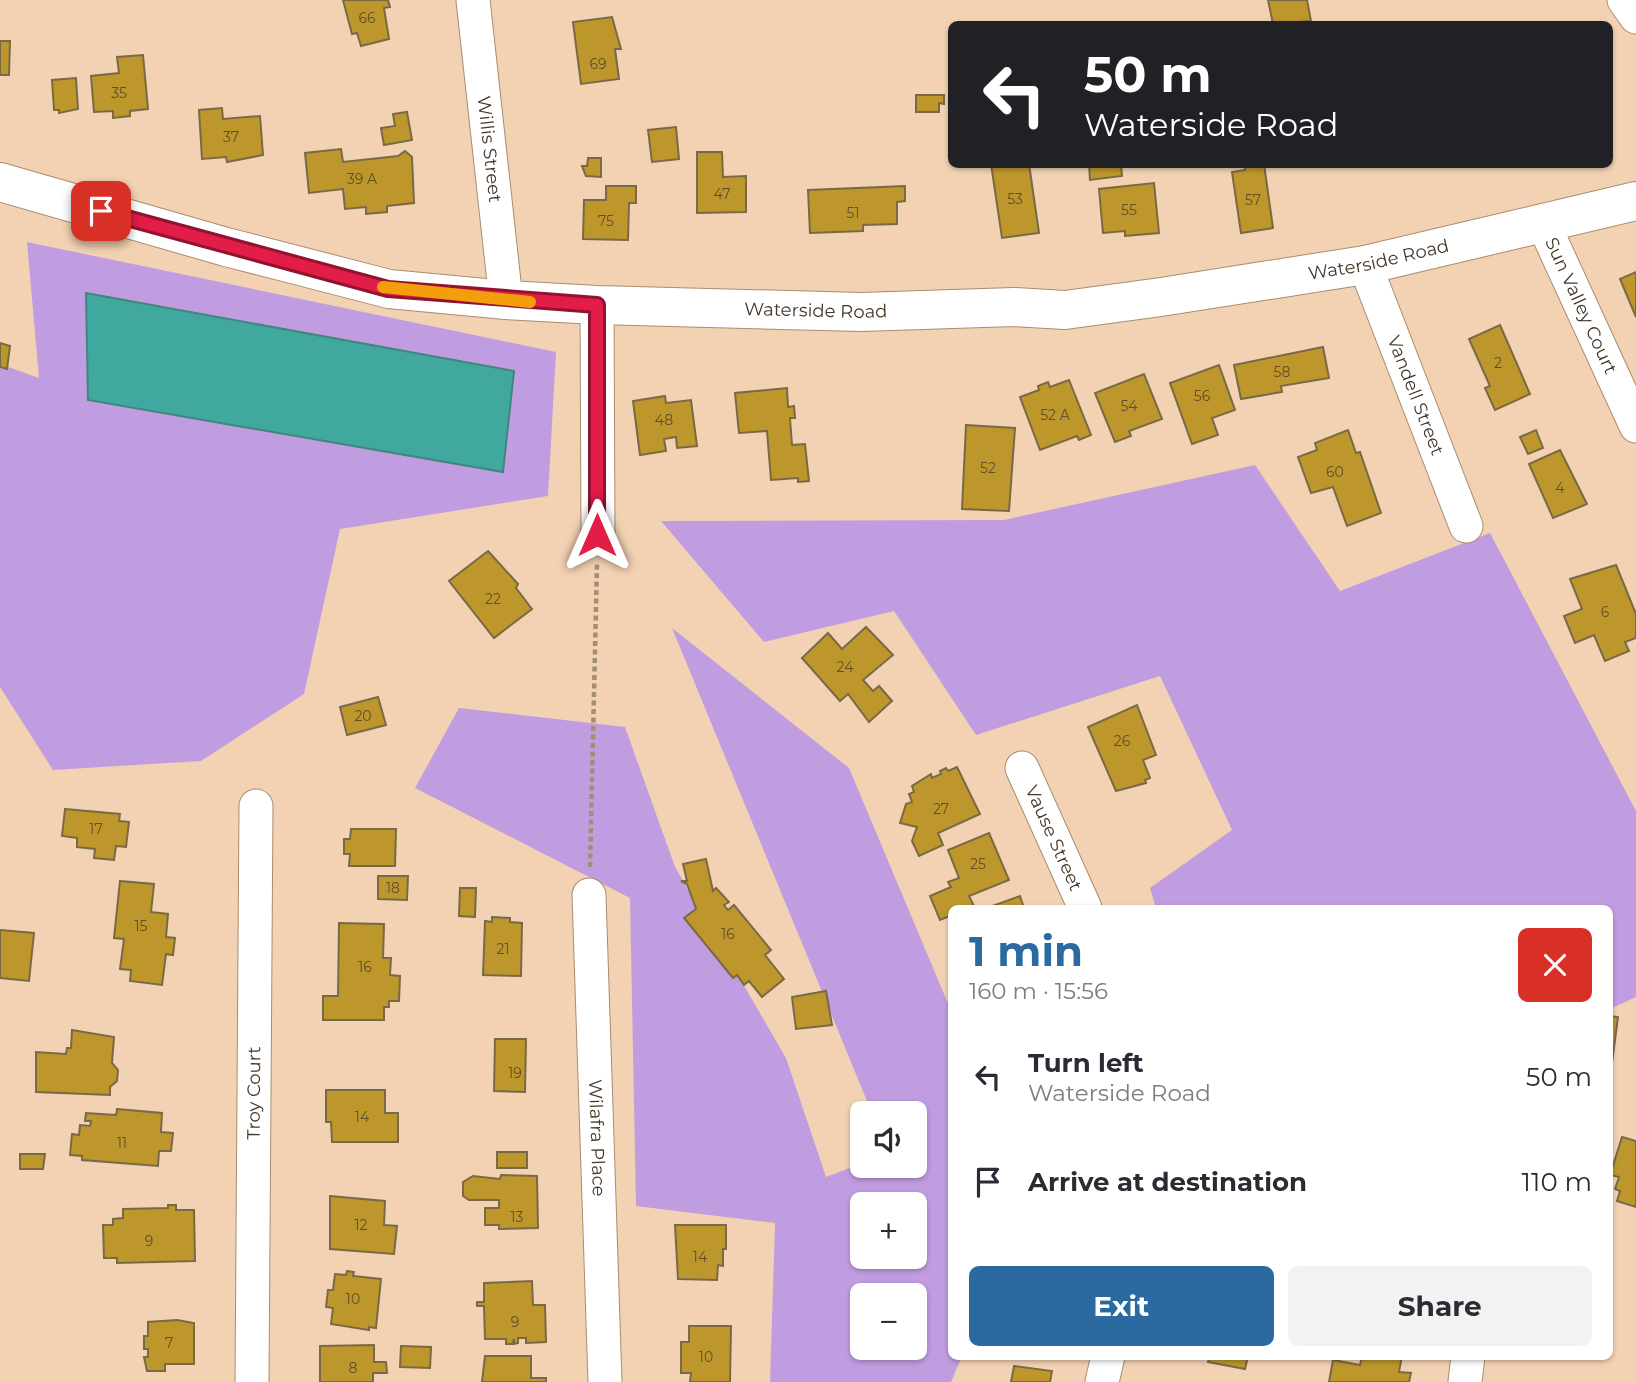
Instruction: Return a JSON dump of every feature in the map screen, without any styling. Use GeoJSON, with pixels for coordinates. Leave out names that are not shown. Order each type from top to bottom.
{"type":"FeatureCollection","features":[{"type":"Feature","properties":{"kind":"main road","name":"Waterside Road"},"geometry":{"type":"LineString","coordinates":[[0,181],[226,247],[388,289],[597,305],[862,313],[1014,307],[1065,310],[1365,265],[1636,201]]}},
{"type":"Feature","properties":{"kind":"street","name":"Willis Street"},"geometry":{"type":"LineString","coordinates":[[473,0],[506,300]]}},
{"type":"Feature","properties":{"kind":"street"},"geometry":{"type":"LineString","coordinates":[[1624,0],[1636,17]]}},
{"type":"Feature","properties":{"kind":"street","name":"Sun Valley Court"},"geometry":{"type":"LineString","coordinates":[[1543,223],[1636,426]]}},
{"type":"Feature","properties":{"kind":"street","name":"Vandell Street"},"geometry":{"type":"LineString","coordinates":[[1365,265],[1466,526]]}},
{"type":"Feature","properties":{"kind":"street"},"geometry":{"type":"LineString","coordinates":[[597,305],[597,535]]}},
{"type":"Feature","properties":{"kind":"street","name":"Vause Street"},"geometry":{"type":"LineString","coordinates":[[1023,768],[1084,905]]}},
{"type":"Feature","properties":{"kind":"street","name":"Troy Court"},"geometry":{"type":"LineString","coordinates":[[252,1382],[256,806]]}},
{"type":"Feature","properties":{"kind":"street","name":"Wilafra Place"},"geometry":{"type":"LineString","coordinates":[[589,895],[605,1382]]}},
{"type":"Feature","properties":{"kind":"street"},"geometry":{"type":"LineString","coordinates":[[1102,1382],[1107,1360]]}},
{"type":"Feature","properties":{"kind":"street"},"geometry":{"type":"LineString","coordinates":[[1465,1382],[1468,1360]]}},
{"type":"Feature","properties":{"kind":"path"},"geometry":{"type":"LineString","coordinates":[[589,895],[597,535]]}},
{"type":"Feature","properties":{"kind":"shaded area"},"geometry":{"type":"Polygon","coordinates":[[[27,242],[556,352],[548,496],[340,529],[304,694],[201,761],[53,770],[0,687],[0,364],[39,378],[27,242]]]}},
{"type":"Feature","properties":{"kind":"shaded area"},"geometry":{"type":"Polygon","coordinates":[[[1255,465],[1340,591],[1490,533],[1636,811],[1636,997],[1613,1008],[1613,905],[1155,905],[1150,888],[1232,830],[1160,676],[976,735],[894,611],[764,642],[661,521],[1004,520],[1255,465]]]}},
{"type":"Feature","properties":{"kind":"shaded area"},"geometry":{"type":"Polygon","coordinates":[[[672,628],[849,768],[948,1003],[948,1360],[960,1360],[951,1382],[770,1382],[775,1223],[636,1206],[630,898],[415,788],[459,708],[625,727],[675,867],[786,1058],[826,1177],[850,1168],[850,1178],[927,1178],[927,1101],[867,1101],[672,628]]]}},
{"type":"Feature","properties":{"kind":"water"},"geometry":{"type":"Polygon","coordinates":[[[86,293],[514,371],[503,472],[88,400],[86,293]]]}},
{"type":"Feature","properties":{"kind":"building"},"geometry":{"type":"Polygon","coordinates":[[[343,0],[388,0],[390,7],[384,8],[389,39],[361,46],[357,33],[352,34],[343,0]]]}},
{"type":"Feature","properties":{"kind":"building"},"geometry":{"type":"Polygon","coordinates":[[[1268,0],[1307,0],[1311,21],[1272,21],[1268,0]]]}},
{"type":"Feature","properties":{"kind":"building"},"geometry":{"type":"Polygon","coordinates":[[[612,17],[621,49],[615,49],[619,79],[581,84],[573,22],[612,17]]]}},
{"type":"Feature","properties":{"kind":"building"},"geometry":{"type":"Polygon","coordinates":[[[0,41],[10,41],[9,75],[0,75],[0,41]]]}},
{"type":"Feature","properties":{"kind":"building"},"geometry":{"type":"Polygon","coordinates":[[[143,55],[148,109],[130,111],[130,116],[113,118],[113,111],[94,112],[91,76],[119,73],[117,57],[143,55]]]}},
{"type":"Feature","properties":{"kind":"building"},"geometry":{"type":"Polygon","coordinates":[[[76,78],[78,109],[59,113],[59,110],[54,110],[52,80],[76,78]]]}},
{"type":"Feature","properties":{"kind":"building"},"geometry":{"type":"Polygon","coordinates":[[[916,95],[944,95],[944,104],[939,103],[939,112],[916,112],[916,95]]]}},
{"type":"Feature","properties":{"kind":"building"},"geometry":{"type":"Polygon","coordinates":[[[222,108],[223,119],[260,116],[263,155],[227,162],[226,157],[202,159],[199,110],[222,108]]]}},
{"type":"Feature","properties":{"kind":"building"},"geometry":{"type":"Polygon","coordinates":[[[407,112],[412,140],[384,145],[381,128],[395,126],[393,114],[407,112]]]}},
{"type":"Feature","properties":{"kind":"building"},"geometry":{"type":"Polygon","coordinates":[[[676,127],[679,159],[652,162],[648,130],[676,127]]]}},
{"type":"Feature","properties":{"kind":"building"},"geometry":{"type":"Polygon","coordinates":[[[341,149],[343,162],[398,156],[405,151],[412,157],[414,203],[387,206],[387,212],[366,214],[366,207],[345,209],[343,189],[309,193],[305,153],[341,149]]]}},
{"type":"Feature","properties":{"kind":"building"},"geometry":{"type":"Polygon","coordinates":[[[697,152],[722,152],[723,177],[746,176],[746,212],[697,213],[697,152]]]}},
{"type":"Feature","properties":{"kind":"building"},"geometry":{"type":"Polygon","coordinates":[[[588,158],[601,158],[601,177],[586,176],[582,166],[587,166],[588,158]]]}},
{"type":"Feature","properties":{"kind":"building"},"geometry":{"type":"Polygon","coordinates":[[[992,168],[1030,168],[1039,233],[1002,238],[992,168]]]}},
{"type":"Feature","properties":{"kind":"building"},"geometry":{"type":"Polygon","coordinates":[[[1089,168],[1121,168],[1122,176],[1090,180],[1089,168]]]}},
{"type":"Feature","properties":{"kind":"building"},"geometry":{"type":"Polygon","coordinates":[[[1265,168],[1273,228],[1241,233],[1232,172],[1265,168]]]}},
{"type":"Feature","properties":{"kind":"building"},"geometry":{"type":"Polygon","coordinates":[[[1154,183],[1159,233],[1125,236],[1125,231],[1103,233],[1099,189],[1154,183]]]}},
{"type":"Feature","properties":{"kind":"building"},"geometry":{"type":"Polygon","coordinates":[[[606,186],[636,186],[636,203],[629,203],[628,240],[583,239],[584,200],[606,200],[606,186]]]}},
{"type":"Feature","properties":{"kind":"building"},"geometry":{"type":"Polygon","coordinates":[[[905,186],[905,201],[897,202],[897,224],[863,225],[863,231],[810,233],[808,190],[905,186]]]}},
{"type":"Feature","properties":{"kind":"building"},"geometry":{"type":"Polygon","coordinates":[[[1636,272],[1636,317],[1620,279],[1636,272]]]}},
{"type":"Feature","properties":{"kind":"building"},"geometry":{"type":"Polygon","coordinates":[[[1500,325],[1530,394],[1495,410],[1485,388],[1490,386],[1469,339],[1500,325]]]}},
{"type":"Feature","properties":{"kind":"building"},"geometry":{"type":"Polygon","coordinates":[[[0,343],[10,346],[7,369],[0,367],[0,343]]]}},
{"type":"Feature","properties":{"kind":"building"},"geometry":{"type":"Polygon","coordinates":[[[1323,347],[1329,378],[1281,386],[1282,392],[1241,399],[1234,365],[1323,347]]]}},
{"type":"Feature","properties":{"kind":"building"},"geometry":{"type":"Polygon","coordinates":[[[1219,365],[1235,410],[1212,418],[1218,435],[1192,444],[1170,383],[1219,365]]]}},
{"type":"Feature","properties":{"kind":"building"},"geometry":{"type":"Polygon","coordinates":[[[1144,374],[1162,419],[1129,431],[1131,436],[1115,442],[1095,393],[1144,374]]]}},
{"type":"Feature","properties":{"kind":"building"},"geometry":{"type":"Polygon","coordinates":[[[1069,380],[1091,435],[1079,440],[1077,436],[1040,450],[1020,397],[1039,390],[1038,386],[1048,382],[1050,387],[1069,380]]]}},
{"type":"Feature","properties":{"kind":"building"},"geometry":{"type":"Polygon","coordinates":[[[787,388],[788,407],[794,406],[795,418],[790,418],[792,445],[805,444],[809,481],[798,482],[798,478],[771,480],[767,431],[739,433],[735,393],[787,388]]]}},
{"type":"Feature","properties":{"kind":"building"},"geometry":{"type":"Polygon","coordinates":[[[665,396],[666,403],[691,400],[697,446],[677,448],[676,437],[664,439],[666,451],[640,455],[633,401],[665,396]]]}},
{"type":"Feature","properties":{"kind":"building"},"geometry":{"type":"Polygon","coordinates":[[[966,425],[1015,428],[1009,511],[962,509],[966,425]]]}},
{"type":"Feature","properties":{"kind":"building"},"geometry":{"type":"Polygon","coordinates":[[[1348,430],[1356,453],[1360,452],[1381,513],[1347,526],[1333,487],[1311,493],[1298,457],[1317,450],[1315,443],[1348,430]]]}},
{"type":"Feature","properties":{"kind":"building"},"geometry":{"type":"Polygon","coordinates":[[[1536,430],[1543,448],[1528,454],[1520,437],[1536,430]]]}},
{"type":"Feature","properties":{"kind":"building"},"geometry":{"type":"Polygon","coordinates":[[[1560,450],[1587,504],[1553,518],[1529,464],[1560,450]]]}},
{"type":"Feature","properties":{"kind":"building"},"geometry":{"type":"Polygon","coordinates":[[[488,551],[518,584],[516,588],[532,609],[494,638],[449,581],[488,551]]]}},
{"type":"Feature","properties":{"kind":"building"},"geometry":{"type":"Polygon","coordinates":[[[1616,565],[1636,614],[1636,638],[1625,642],[1629,651],[1605,661],[1594,635],[1575,643],[1564,616],[1582,609],[1570,579],[1616,565]]]}},
{"type":"Feature","properties":{"kind":"building"},"geometry":{"type":"Polygon","coordinates":[[[866,627],[893,655],[863,680],[873,691],[879,686],[892,701],[869,722],[848,694],[840,701],[802,658],[828,633],[842,649],[866,627]]]}},
{"type":"Feature","properties":{"kind":"building"},"geometry":{"type":"Polygon","coordinates":[[[378,697],[386,725],[347,735],[340,707],[378,697]]]}},
{"type":"Feature","properties":{"kind":"building"},"geometry":{"type":"Polygon","coordinates":[[[1137,705],[1156,755],[1143,760],[1150,778],[1145,780],[1146,783],[1116,791],[1088,727],[1137,705]]]}},
{"type":"Feature","properties":{"kind":"building"},"geometry":{"type":"Polygon","coordinates":[[[957,767],[980,814],[938,833],[943,845],[919,856],[912,841],[917,827],[900,823],[906,804],[912,802],[909,794],[914,792],[912,786],[931,774],[932,778],[946,768],[948,771],[957,767]]]}},
{"type":"Feature","properties":{"kind":"building"},"geometry":{"type":"Polygon","coordinates":[[[65,809],[120,814],[119,821],[129,822],[126,847],[116,846],[114,860],[94,858],[95,849],[77,847],[77,838],[62,836],[65,809]]]}},
{"type":"Feature","properties":{"kind":"building"},"geometry":{"type":"Polygon","coordinates":[[[351,829],[396,829],[395,866],[349,866],[350,854],[344,854],[344,839],[350,839],[351,829]]]}},
{"type":"Feature","properties":{"kind":"building"},"geometry":{"type":"Polygon","coordinates":[[[989,833],[1009,880],[969,896],[974,905],[948,905],[948,917],[940,920],[930,896],[951,887],[948,882],[959,878],[948,850],[989,833]]]}},
{"type":"Feature","properties":{"kind":"building"},"geometry":{"type":"Polygon","coordinates":[[[706,859],[713,891],[716,888],[729,902],[724,905],[728,910],[734,905],[771,950],[765,955],[784,979],[762,997],[749,981],[744,985],[737,975],[733,978],[684,918],[696,909],[687,884],[681,881],[687,881],[683,864],[706,859]]]}},
{"type":"Feature","properties":{"kind":"building"},"geometry":{"type":"Polygon","coordinates":[[[378,876],[408,876],[407,900],[378,899],[378,876]]]}},
{"type":"Feature","properties":{"kind":"building"},"geometry":{"type":"Polygon","coordinates":[[[120,881],[154,884],[151,912],[168,914],[166,937],[175,938],[173,955],[166,954],[162,985],[130,981],[131,970],[120,969],[124,939],[114,938],[120,881]]]}},
{"type":"Feature","properties":{"kind":"building"},"geometry":{"type":"Polygon","coordinates":[[[460,888],[476,888],[475,917],[459,916],[460,888]]]}},
{"type":"Feature","properties":{"kind":"building"},"geometry":{"type":"Polygon","coordinates":[[[1020,896],[1023,905],[995,905],[1020,896]]]}},
{"type":"Feature","properties":{"kind":"building"},"geometry":{"type":"Polygon","coordinates":[[[492,917],[510,918],[510,922],[522,923],[521,976],[483,975],[485,921],[492,922],[492,917]]]}},
{"type":"Feature","properties":{"kind":"building"},"geometry":{"type":"Polygon","coordinates":[[[339,923],[384,924],[383,958],[391,958],[390,975],[400,976],[399,1001],[389,1001],[389,1007],[384,1007],[384,1020],[323,1020],[323,996],[338,996],[339,923]]]}},
{"type":"Feature","properties":{"kind":"building"},"geometry":{"type":"Polygon","coordinates":[[[0,930],[34,933],[29,981],[0,978],[0,930]]]}},
{"type":"Feature","properties":{"kind":"building"},"geometry":{"type":"Polygon","coordinates":[[[826,991],[832,1025],[796,1029],[792,997],[826,991]]]}},
{"type":"Feature","properties":{"kind":"building"},"geometry":{"type":"Polygon","coordinates":[[[1613,1016],[1618,1017],[1613,1055],[1613,1016]]]}},
{"type":"Feature","properties":{"kind":"building"},"geometry":{"type":"Polygon","coordinates":[[[72,1030],[114,1037],[112,1063],[118,1070],[117,1081],[110,1087],[110,1095],[36,1092],[36,1052],[66,1054],[67,1048],[71,1048],[72,1030]]]}},
{"type":"Feature","properties":{"kind":"building"},"geometry":{"type":"Polygon","coordinates":[[[495,1039],[526,1039],[525,1092],[494,1091],[495,1039]]]}},
{"type":"Feature","properties":{"kind":"building"},"geometry":{"type":"Polygon","coordinates":[[[326,1090],[385,1090],[385,1113],[398,1113],[398,1142],[332,1142],[331,1122],[326,1122],[326,1090]]]}},
{"type":"Feature","properties":{"kind":"building"},"geometry":{"type":"Polygon","coordinates":[[[117,1109],[162,1113],[161,1132],[173,1133],[171,1151],[159,1151],[158,1166],[82,1160],[82,1156],[70,1155],[72,1134],[79,1135],[80,1125],[90,1126],[91,1121],[85,1121],[86,1113],[116,1115],[117,1109]]]}},
{"type":"Feature","properties":{"kind":"building"},"geometry":{"type":"Polygon","coordinates":[[[1622,1137],[1636,1141],[1636,1207],[1617,1201],[1620,1191],[1615,1189],[1619,1177],[1613,1176],[1613,1166],[1622,1137]]]}},
{"type":"Feature","properties":{"kind":"building"},"geometry":{"type":"Polygon","coordinates":[[[497,1152],[527,1152],[527,1168],[497,1168],[497,1152]]]}},
{"type":"Feature","properties":{"kind":"building"},"geometry":{"type":"Polygon","coordinates":[[[20,1154],[45,1154],[43,1169],[20,1169],[20,1154]]]}},
{"type":"Feature","properties":{"kind":"building"},"geometry":{"type":"Polygon","coordinates":[[[501,1175],[537,1176],[538,1228],[499,1229],[499,1225],[485,1225],[485,1208],[499,1208],[499,1200],[469,1200],[463,1196],[463,1182],[473,1176],[500,1179],[501,1175]]]}},
{"type":"Feature","properties":{"kind":"building"},"geometry":{"type":"Polygon","coordinates":[[[330,1196],[385,1201],[384,1225],[397,1226],[394,1254],[330,1249],[330,1196]]]}},
{"type":"Feature","properties":{"kind":"building"},"geometry":{"type":"Polygon","coordinates":[[[168,1205],[176,1205],[176,1210],[194,1210],[195,1261],[117,1263],[117,1258],[104,1258],[103,1225],[113,1225],[113,1219],[123,1218],[123,1209],[168,1208],[168,1205]]]}},
{"type":"Feature","properties":{"kind":"building"},"geometry":{"type":"Polygon","coordinates":[[[675,1225],[726,1225],[726,1249],[723,1249],[723,1266],[718,1265],[717,1280],[678,1279],[675,1225]]]}},
{"type":"Feature","properties":{"kind":"building"},"geometry":{"type":"Polygon","coordinates":[[[347,1271],[354,1272],[353,1276],[381,1279],[376,1328],[369,1327],[369,1330],[331,1324],[333,1308],[326,1307],[328,1290],[333,1290],[335,1274],[346,1275],[347,1271]]]}},
{"type":"Feature","properties":{"kind":"building"},"geometry":{"type":"Polygon","coordinates":[[[532,1281],[533,1305],[545,1305],[546,1342],[526,1343],[526,1338],[518,1338],[518,1343],[514,1344],[514,1339],[512,1344],[506,1344],[506,1339],[485,1339],[484,1306],[477,1306],[477,1302],[484,1302],[484,1283],[532,1281]]]}},
{"type":"Feature","properties":{"kind":"building"},"geometry":{"type":"Polygon","coordinates":[[[177,1320],[194,1323],[194,1364],[165,1364],[165,1371],[147,1371],[144,1357],[148,1357],[148,1349],[144,1349],[144,1336],[148,1336],[148,1322],[177,1320]]]}},
{"type":"Feature","properties":{"kind":"building"},"geometry":{"type":"Polygon","coordinates":[[[689,1326],[731,1326],[730,1382],[690,1382],[691,1373],[681,1373],[681,1342],[689,1342],[689,1326]]]}},
{"type":"Feature","properties":{"kind":"building"},"geometry":{"type":"Polygon","coordinates":[[[374,1345],[374,1362],[386,1362],[387,1373],[373,1373],[373,1382],[320,1382],[320,1346],[374,1345]]]}},
{"type":"Feature","properties":{"kind":"building"},"geometry":{"type":"Polygon","coordinates":[[[401,1346],[431,1347],[430,1368],[400,1367],[401,1346]]]}},
{"type":"Feature","properties":{"kind":"building"},"geometry":{"type":"Polygon","coordinates":[[[485,1356],[531,1356],[531,1378],[546,1378],[546,1382],[482,1382],[485,1356]]]}},
{"type":"Feature","properties":{"kind":"building"},"geometry":{"type":"Polygon","coordinates":[[[1209,1360],[1247,1360],[1245,1369],[1208,1362],[1209,1360]]]}},
{"type":"Feature","properties":{"kind":"building"},"geometry":{"type":"Polygon","coordinates":[[[1333,1360],[1360,1365],[1361,1360],[1401,1360],[1399,1372],[1411,1373],[1409,1382],[1329,1382],[1333,1360]]]}},
{"type":"Feature","properties":{"kind":"building"},"geometry":{"type":"Polygon","coordinates":[[[1014,1366],[1052,1371],[1050,1382],[1011,1382],[1014,1366]]]}},
{"type":"Feature","properties":{"kind":"slow traffic"},"geometry":{"type":"LineString","coordinates":[[383,287],[530,302]]}},
{"type":"Feature","properties":{"kind":"route"},"geometry":{"type":"LineString","coordinates":[[101,211],[388,289],[597,305],[597,535]]}}]}
